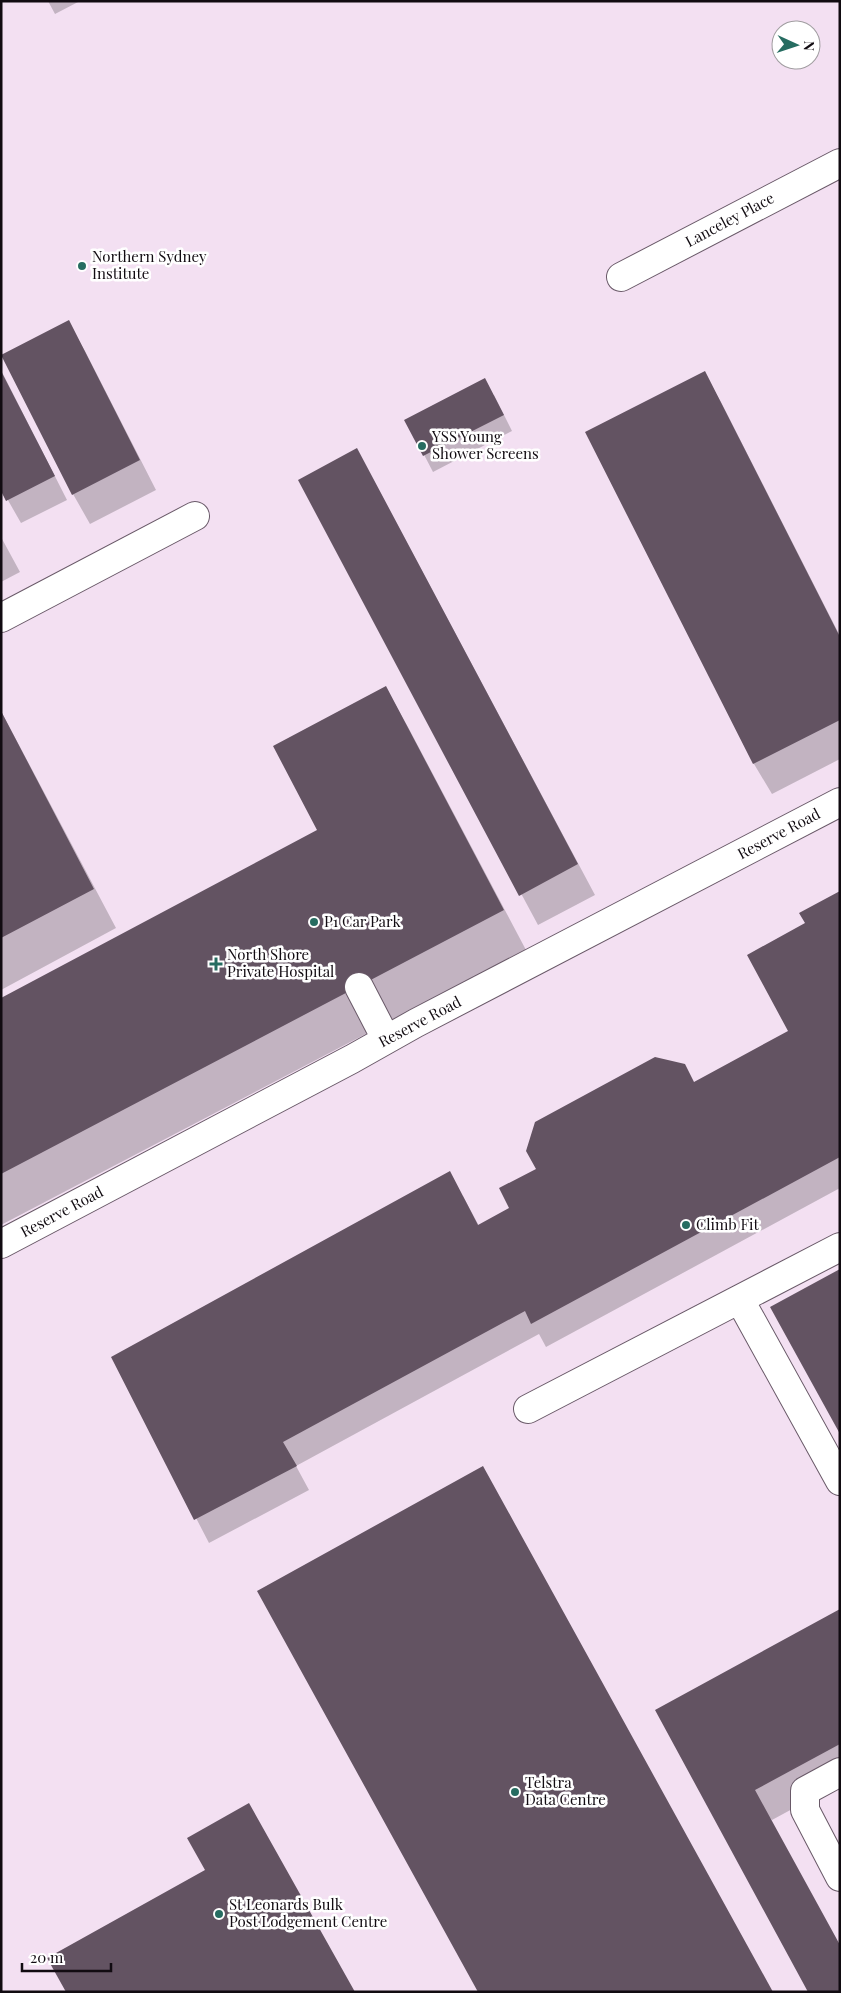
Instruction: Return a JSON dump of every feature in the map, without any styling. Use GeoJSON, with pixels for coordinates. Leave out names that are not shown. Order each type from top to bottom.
{"type":"FeatureCollection","features":[{"type":"Feature","properties":{"kind":"street","name":"Lanceley Place"},"geometry":{"type":"LineString","coordinates":[[621,276],[840,163]]}},
{"type":"Feature","properties":{"kind":"street"},"geometry":{"type":"LineString","coordinates":[[1,618],[195,516]]}},
{"type":"Feature","properties":{"kind":"street","name":"Reserve Road"},"geometry":{"type":"LineString","coordinates":[[1,1244],[352,1059],[386,1039],[840,802]]}},
{"type":"Feature","properties":{"kind":"street"},"geometry":{"type":"LineString","coordinates":[[359,987],[386,1039]]}},
{"type":"Feature","properties":{"kind":"street"},"geometry":{"type":"LineString","coordinates":[[528,1409],[840,1247]]}},
{"type":"Feature","properties":{"kind":"street"},"geometry":{"type":"LineString","coordinates":[[740,1300],[840,1480]]}},
{"type":"Feature","properties":{"kind":"street"},"geometry":{"type":"LineString","coordinates":[[840,1772],[806,1791],[805,1810],[840,1876]]}},
{"type":"Feature","properties":{"kind":"building"},"geometry":{"type":"Polygon","coordinates":[[[69,320],[140,460],[72,495],[1,355],[69,320]]]}},
{"type":"Feature","properties":{"kind":"building"},"geometry":{"type":"Polygon","coordinates":[[[1,371],[55,476],[6,501],[1,491],[1,371]]]}},
{"type":"Feature","properties":{"kind":"building"},"geometry":{"type":"Polygon","coordinates":[[[705,371],[840,637],[840,720],[753,764],[585,432],[705,371]]]}},
{"type":"Feature","properties":{"kind":"building"},"geometry":{"type":"Polygon","coordinates":[[[485,378],[504,415],[423,456],[404,420],[485,378]]]}},
{"type":"Feature","properties":{"kind":"building"},"geometry":{"type":"Polygon","coordinates":[[[357,448],[578,864],[519,896],[298,480],[357,448]]]}},
{"type":"Feature","properties":{"kind":"building","name":"North Shore Private Hospital"},"geometry":{"type":"Polygon","coordinates":[[[386,686],[504,910],[1,1174],[1,998],[317,830],[273,746],[386,686]]]}},
{"type":"Feature","properties":{"kind":"building"},"geometry":{"type":"Polygon","coordinates":[[[1,711],[94,889],[1,938],[1,711]]]}},
{"type":"Feature","properties":{"kind":"building"},"geometry":{"type":"Polygon","coordinates":[[[840,891],[840,1157],[531,1324],[525,1311],[283,1442],[297,1466],[194,1520],[111,1357],[450,1171],[478,1225],[509,1208],[499,1188],[536,1169],[526,1151],[535,1122],[655,1057],[685,1064],[694,1082],[788,1031],[747,955],[805,923],[799,913],[840,891]]]}},
{"type":"Feature","properties":{"kind":"building"},"geometry":{"type":"Polygon","coordinates":[[[840,1269],[840,1434],[770,1307],[840,1269]]]}},
{"type":"Feature","properties":{"kind":"building","name":"Telstra Data Centre"},"geometry":{"type":"Polygon","coordinates":[[[483,1466],[773,1992],[478,1992],[257,1591],[483,1466]]]}},
{"type":"Feature","properties":{"kind":"building"},"geometry":{"type":"Polygon","coordinates":[[[840,1609],[840,1744],[755,1790],[840,1945],[840,1992],[808,1992],[655,1710],[840,1609]]]}},
{"type":"Feature","properties":{"kind":"building","name":"St Leonards Bulk Post Lodgement Centre"},"geometry":{"type":"Polygon","coordinates":[[[249,1803],[355,1992],[66,1992],[47,1958],[205,1870],[187,1838],[249,1803]]]}},
{"type":"Feature","properties":{"kind":"place","name":"Northern Sydney Institute"},"geometry":{"type":"Point","coordinates":[82,266]}},
{"type":"Feature","properties":{"kind":"place","name":"YSS Young Shower Screens"},"geometry":{"type":"Point","coordinates":[422,446]}},
{"type":"Feature","properties":{"kind":"place","name":"P1 Car Park"},"geometry":{"type":"Point","coordinates":[314,922]}},
{"type":"Feature","properties":{"kind":"place","name":"North Shore Private Hospital"},"geometry":{"type":"Point","coordinates":[216,964]}},
{"type":"Feature","properties":{"kind":"place","name":"Climb Fit"},"geometry":{"type":"Point","coordinates":[686,1225]}},
{"type":"Feature","properties":{"kind":"place","name":"Telstra Data Centre"},"geometry":{"type":"Point","coordinates":[515,1792]}},
{"type":"Feature","properties":{"kind":"place","name":"St Leonards Bulk Post Lodgement Centre"},"geometry":{"type":"Point","coordinates":[219,1914]}}]}
